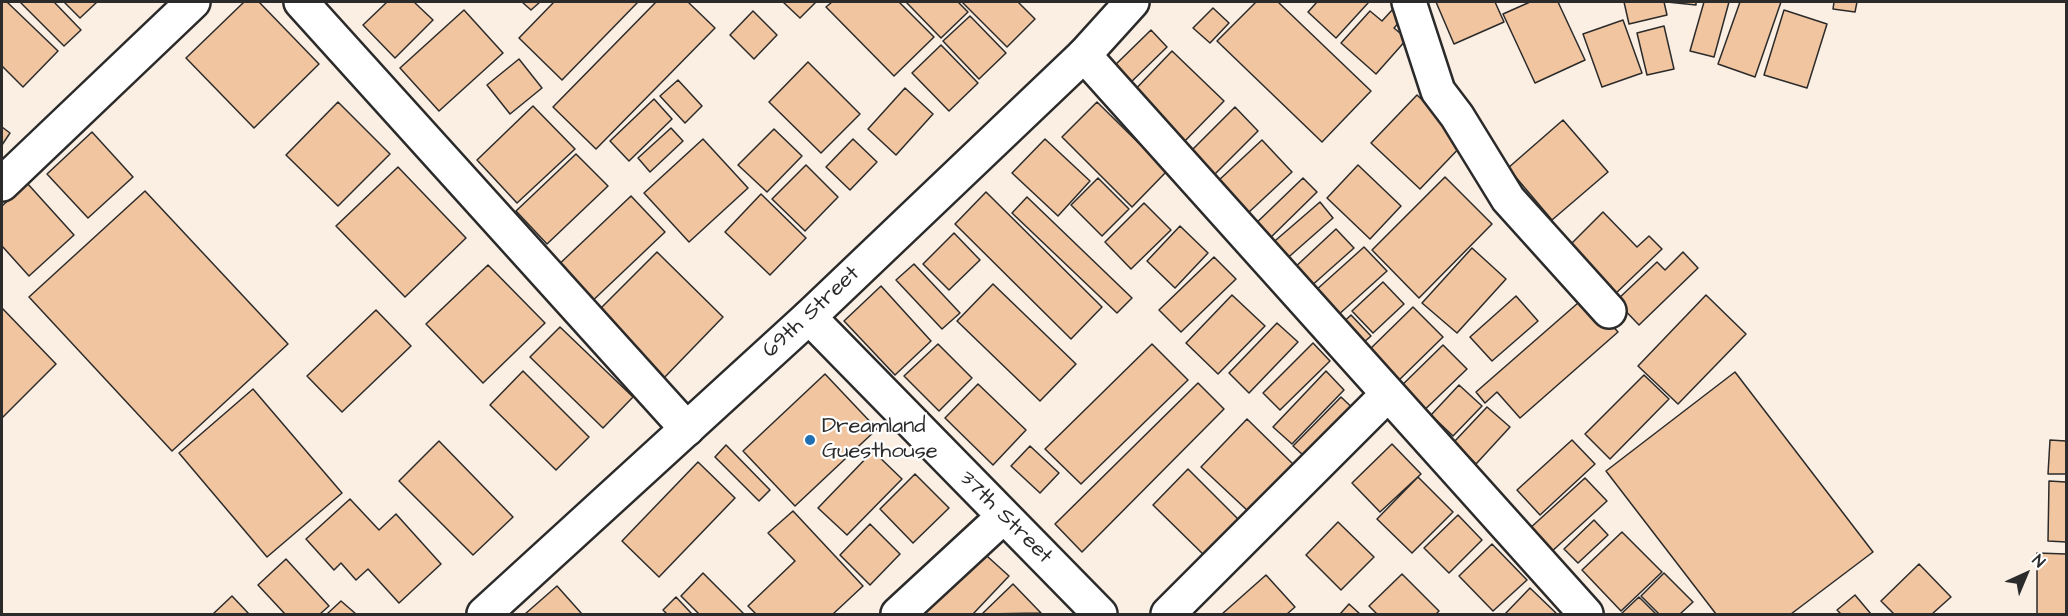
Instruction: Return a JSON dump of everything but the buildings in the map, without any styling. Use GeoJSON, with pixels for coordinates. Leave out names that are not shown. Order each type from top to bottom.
{"type":"FeatureCollection","features":[{"type":"Feature","properties":{"kind":"street"},"geometry":{"type":"LineString","coordinates":[[2,184],[193,2]]}},
{"type":"Feature","properties":{"kind":"street"},"geometry":{"type":"LineString","coordinates":[[301,2],[687,429]]}},
{"type":"Feature","properties":{"kind":"street","name":"69th Street"},"geometry":{"type":"LineString","coordinates":[[484,615],[809,317],[1084,55],[1131,2]]}},
{"type":"Feature","properties":{"kind":"street"},"geometry":{"type":"LineString","coordinates":[[1408,2],[1438,91],[1457,116],[1508,199],[1609,311]]}},
{"type":"Feature","properties":{"kind":"street"},"geometry":{"type":"LineString","coordinates":[[1084,55],[1586,615]]}},
{"type":"Feature","properties":{"kind":"street","name":"37th Street"},"geometry":{"type":"LineString","coordinates":[[809,317],[1100,615]]}},
{"type":"Feature","properties":{"kind":"street"},"geometry":{"type":"LineString","coordinates":[[1168,615],[1388,394]]}},
{"type":"Feature","properties":{"kind":"street"},"geometry":{"type":"LineString","coordinates":[[898,615],[1003,517]]}},
{"type":"Feature","properties":{"kind":"place","name":"Dreamland Guesthouse"},"geometry":{"type":"Point","coordinates":[810,440]}}]}
